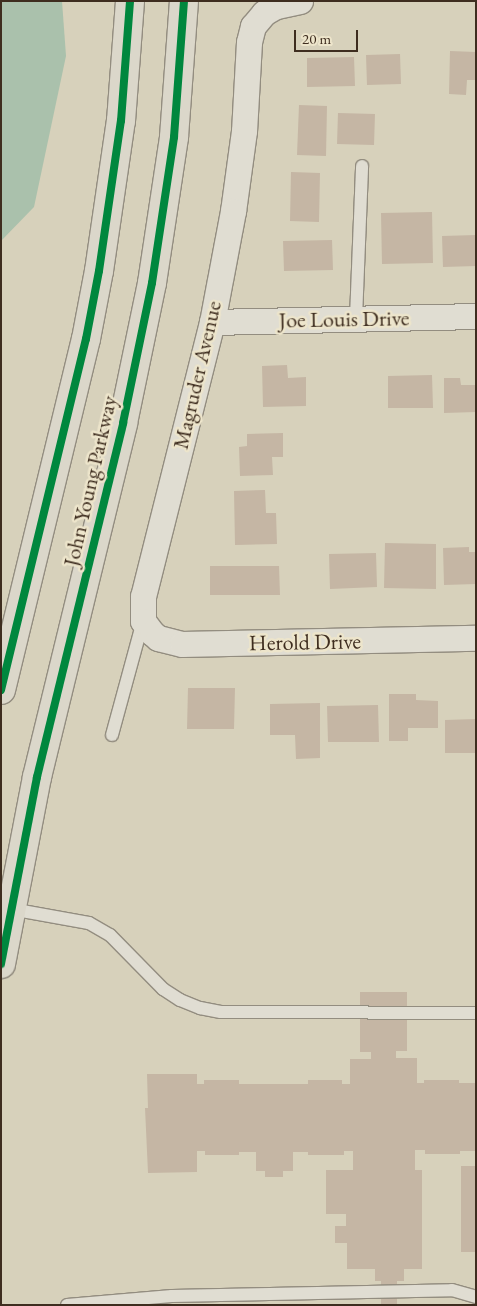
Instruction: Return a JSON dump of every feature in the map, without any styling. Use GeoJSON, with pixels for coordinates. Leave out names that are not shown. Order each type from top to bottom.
{"type":"FeatureCollection","features":[{"type":"Feature","properties":{"kind":"main road","name":"John Young Parkway"},"geometry":{"type":"LineString","coordinates":[[1,690],[86,339],[99,271],[121,121],[130,1]]}},
{"type":"Feature","properties":{"kind":"main road","name":"John Young Parkway"},"geometry":{"type":"LineString","coordinates":[[1,964],[37,778],[123,423],[152,283],[174,137],[184,1]]}},
{"type":"Feature","properties":{"kind":"street","name":"Magruder Avenue"},"geometry":{"type":"LineString","coordinates":[[143,621],[143,596],[212,322],[233,211],[244,131],[249,42],[253,26],[264,13],[276,6],[300,1]]}},
{"type":"Feature","properties":{"kind":"street","name":"Joe Louis Drive"},"geometry":{"type":"LineString","coordinates":[[212,322],[476,316]]}},
{"type":"Feature","properties":{"kind":"street","name":"Herold Drive"},"geometry":{"type":"LineString","coordinates":[[143,621],[152,634],[158,638],[182,644],[476,638]]}},
{"type":"Feature","properties":{"kind":"lane"},"geometry":{"type":"LineString","coordinates":[[356,318],[362,166]]}},
{"type":"Feature","properties":{"kind":"lane","name":"Magruder Avenue"},"geometry":{"type":"LineString","coordinates":[[112,735],[143,621]]}},
{"type":"Feature","properties":{"kind":"lane"},"geometry":{"type":"LineString","coordinates":[[11,909],[89,923],[110,935],[163,989],[180,1000],[200,1008],[241,1012],[476,1013]]}},
{"type":"Feature","properties":{"kind":"lane"},"geometry":{"type":"LineString","coordinates":[[67,1305],[172,1296],[433,1290],[452,1290],[476,1296]]}},
{"type":"Feature","properties":{"kind":"shaded area"},"geometry":{"type":"Polygon","coordinates":[[[1,1],[62,1],[66,56],[34,207],[1,241],[1,1]]]}},
{"type":"Feature","properties":{"kind":"building"},"geometry":{"type":"Polygon","coordinates":[[[450,51],[476,52],[476,80],[467,80],[466,95],[449,94],[450,51]]]}},
{"type":"Feature","properties":{"kind":"building"},"geometry":{"type":"Polygon","coordinates":[[[400,54],[401,84],[367,85],[366,55],[400,54]]]}},
{"type":"Feature","properties":{"kind":"building"},"geometry":{"type":"Polygon","coordinates":[[[354,57],[355,86],[307,87],[307,58],[354,57]]]}},
{"type":"Feature","properties":{"kind":"building"},"geometry":{"type":"Polygon","coordinates":[[[299,105],[327,106],[326,156],[297,155],[299,105]]]}},
{"type":"Feature","properties":{"kind":"building"},"geometry":{"type":"Polygon","coordinates":[[[338,113],[375,114],[374,145],[337,144],[338,113]]]}},
{"type":"Feature","properties":{"kind":"building"},"geometry":{"type":"Polygon","coordinates":[[[291,172],[320,173],[319,222],[290,221],[291,172]]]}},
{"type":"Feature","properties":{"kind":"building"},"geometry":{"type":"Polygon","coordinates":[[[432,212],[433,263],[382,264],[381,213],[432,212]]]}},
{"type":"Feature","properties":{"kind":"building"},"geometry":{"type":"Polygon","coordinates":[[[476,235],[476,266],[443,267],[442,236],[476,235]]]}},
{"type":"Feature","properties":{"kind":"building"},"geometry":{"type":"Polygon","coordinates":[[[332,240],[333,270],[284,271],[283,241],[332,240]]]}},
{"type":"Feature","properties":{"kind":"building"},"geometry":{"type":"Polygon","coordinates":[[[287,365],[288,378],[306,377],[306,406],[263,407],[262,366],[287,365]]]}},
{"type":"Feature","properties":{"kind":"building"},"geometry":{"type":"Polygon","coordinates":[[[432,375],[433,408],[388,408],[388,376],[432,375]]]}},
{"type":"Feature","properties":{"kind":"building"},"geometry":{"type":"Polygon","coordinates":[[[444,378],[460,378],[461,385],[476,385],[476,412],[444,413],[444,378]]]}},
{"type":"Feature","properties":{"kind":"building"},"geometry":{"type":"Polygon","coordinates":[[[283,433],[283,457],[272,457],[273,475],[240,476],[239,447],[247,446],[247,434],[283,433]]]}},
{"type":"Feature","properties":{"kind":"building"},"geometry":{"type":"Polygon","coordinates":[[[265,490],[266,513],[276,513],[277,544],[235,545],[234,491],[265,490]]]}},
{"type":"Feature","properties":{"kind":"building"},"geometry":{"type":"Polygon","coordinates":[[[385,543],[436,544],[436,589],[384,588],[385,543]]]}},
{"type":"Feature","properties":{"kind":"building"},"geometry":{"type":"Polygon","coordinates":[[[469,547],[469,552],[476,552],[476,584],[444,585],[443,548],[469,547]]]}},
{"type":"Feature","properties":{"kind":"building"},"geometry":{"type":"Polygon","coordinates":[[[376,553],[377,587],[330,589],[329,554],[376,553]]]}},
{"type":"Feature","properties":{"kind":"building"},"geometry":{"type":"Polygon","coordinates":[[[210,566],[279,566],[280,595],[210,595],[210,566]]]}},
{"type":"Feature","properties":{"kind":"building"},"geometry":{"type":"Polygon","coordinates":[[[188,688],[235,688],[234,729],[187,729],[188,688]]]}},
{"type":"Feature","properties":{"kind":"building"},"geometry":{"type":"Polygon","coordinates":[[[389,694],[416,694],[416,700],[438,701],[438,728],[408,728],[408,741],[389,741],[389,694]]]}},
{"type":"Feature","properties":{"kind":"building"},"geometry":{"type":"Polygon","coordinates":[[[320,703],[320,758],[296,759],[295,735],[270,735],[270,704],[320,703]]]}},
{"type":"Feature","properties":{"kind":"building"},"geometry":{"type":"Polygon","coordinates":[[[378,705],[379,742],[328,742],[327,706],[378,705]]]}},
{"type":"Feature","properties":{"kind":"building"},"geometry":{"type":"Polygon","coordinates":[[[476,719],[476,753],[445,753],[445,720],[476,719]]]}},
{"type":"Feature","properties":{"kind":"building"},"geometry":{"type":"Polygon","coordinates":[[[360,992],[407,992],[407,1051],[396,1051],[396,1058],[417,1058],[417,1083],[424,1083],[424,1080],[459,1080],[459,1083],[476,1083],[476,1151],[460,1151],[460,1154],[425,1154],[425,1150],[415,1150],[415,1170],[422,1170],[422,1269],[404,1269],[404,1281],[397,1281],[397,1305],[381,1305],[381,1281],[375,1281],[375,1269],[347,1269],[347,1243],[335,1243],[335,1226],[346,1226],[346,1214],[326,1214],[326,1170],[353,1170],[353,1151],[344,1151],[344,1155],[308,1155],[308,1152],[293,1152],[293,1171],[283,1171],[283,1177],[265,1177],[265,1171],[256,1171],[256,1152],[239,1152],[239,1155],[205,1155],[205,1151],[197,1151],[197,1172],[148,1173],[145,1108],[148,1108],[147,1074],[197,1074],[197,1084],[204,1084],[204,1080],[239,1080],[239,1084],[308,1084],[308,1080],[342,1080],[342,1084],[350,1084],[350,1059],[371,1059],[371,1052],[360,1052],[360,992]]]}},
{"type":"Feature","properties":{"kind":"building"},"geometry":{"type":"Polygon","coordinates":[[[461,1166],[476,1166],[476,1252],[461,1252],[461,1166]]]}},
{"type":"Feature","properties":{"kind":"cycle path"},"geometry":{"type":"LineString","coordinates":[[1,690],[86,339],[99,271],[121,121],[130,1]]}},
{"type":"Feature","properties":{"kind":"cycle path"},"geometry":{"type":"LineString","coordinates":[[1,964],[37,777],[123,423],[152,283],[174,137],[184,1]]}}]}
